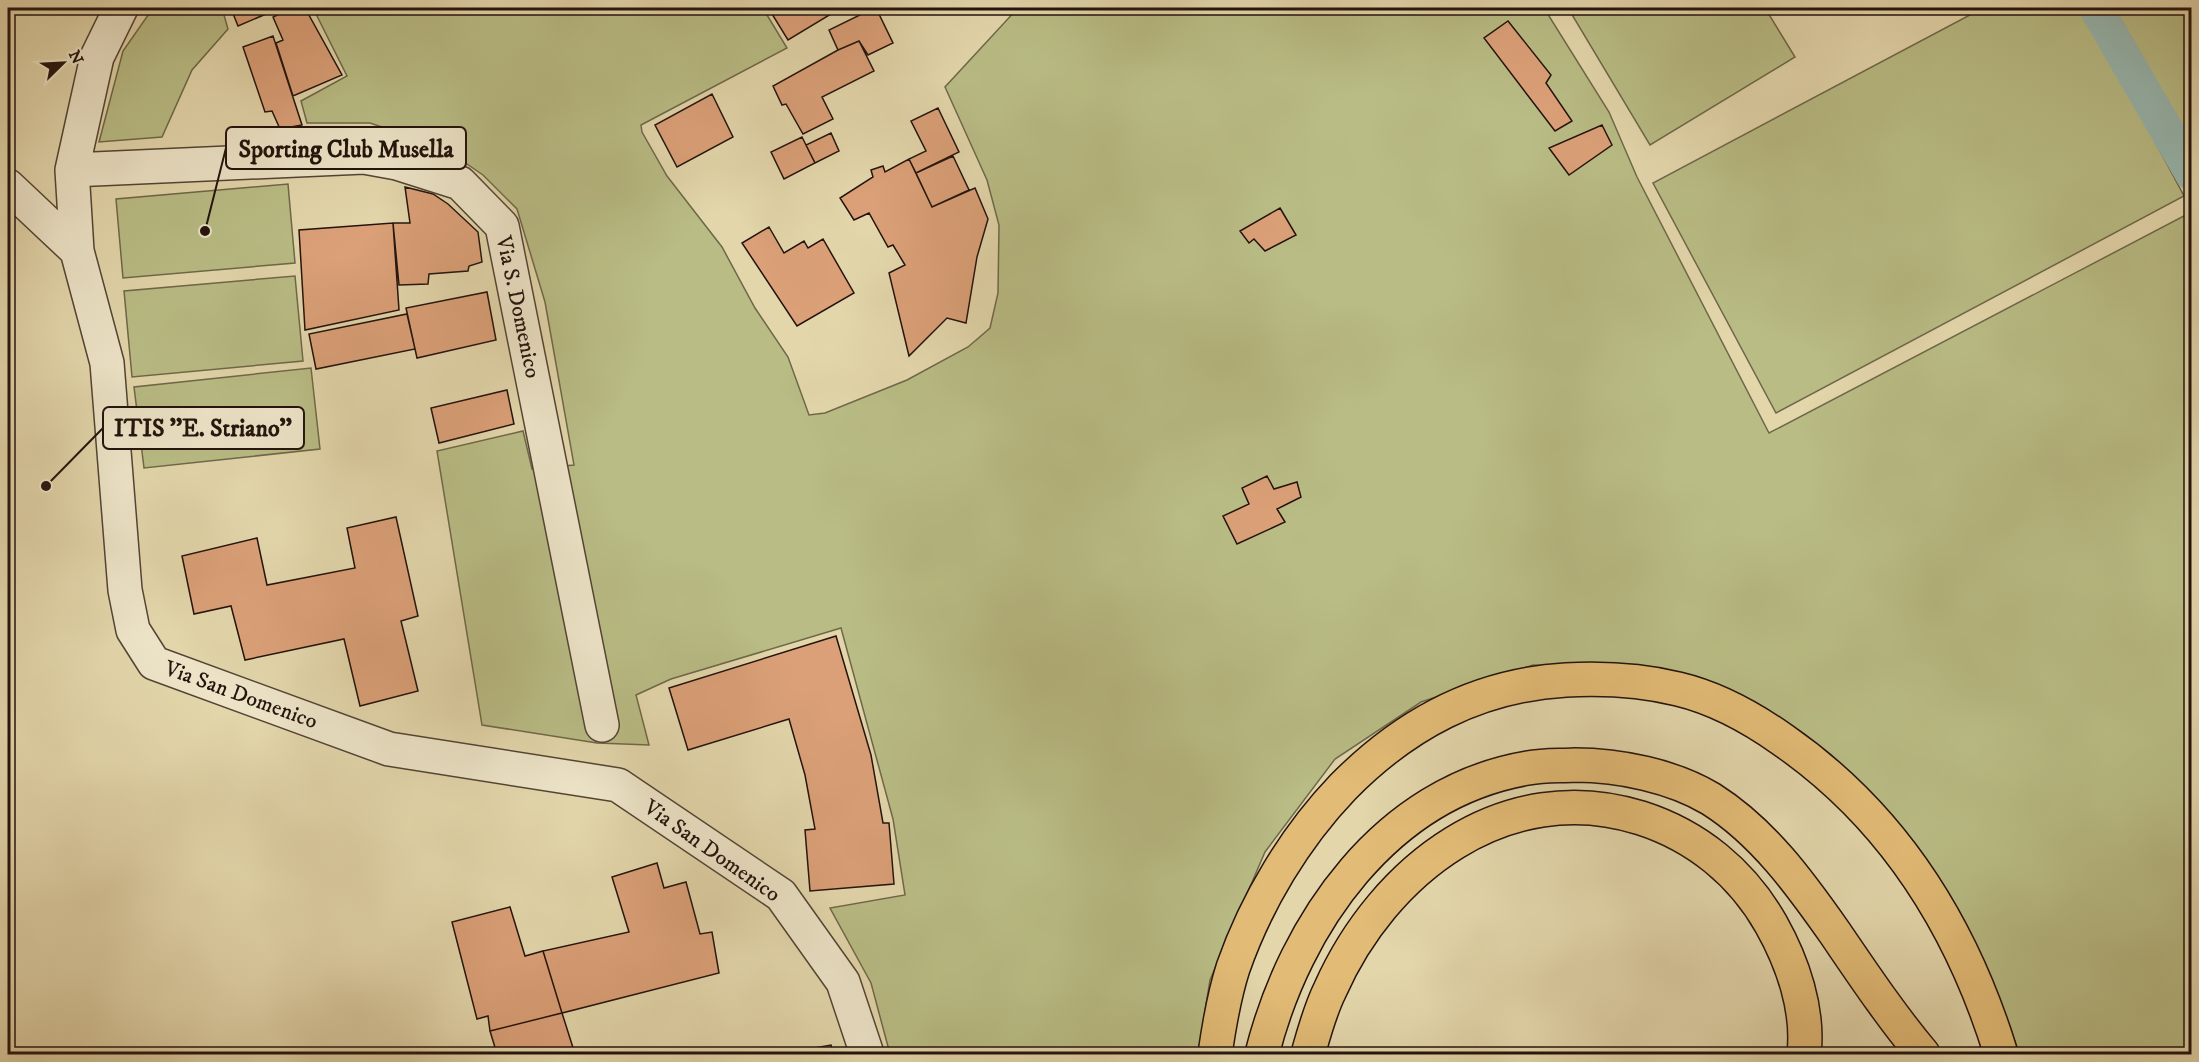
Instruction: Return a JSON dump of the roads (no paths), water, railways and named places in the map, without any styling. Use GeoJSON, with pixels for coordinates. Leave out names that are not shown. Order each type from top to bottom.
{"type":"FeatureCollection","features":[{"type":"Feature","properties":{"kind":"highway"},"geometry":{"type":"LineString","coordinates":[[1215,1054],[1233,968],[1264,897],[1305,833],[1326,805],[1354,776],[1381,752],[1411,731],[1437,715],[1473,698],[1513,687],[1594,678],[1633,680],[1680,689],[1725,706],[1760,724],[1834,780],[1879,824],[1943,915],[1973,975],[2001,1054]]}},
{"type":"Feature","properties":{"kind":"highway"},"geometry":{"type":"LineString","coordinates":[[1263,1054],[1280,998],[1294,964],[1312,930],[1331,899],[1355,868],[1379,844],[1434,803],[1495,776],[1530,767],[1599,765],[1639,771],[1674,783],[1710,799],[1743,823],[1773,851],[1804,889],[1923,1054]]}},
{"type":"Feature","properties":{"kind":"highway"},"geometry":{"type":"LineString","coordinates":[[1308,1054],[1330,990],[1350,951],[1396,888],[1425,862],[1461,838],[1487,825],[1553,807],[1622,812],[1656,823],[1685,836],[1713,855],[1741,881],[1764,912],[1781,942],[1794,977],[1803,1012],[1804,1054]]}},
{"type":"Feature","properties":{"kind":"street","name":"Via San Domenico"},"geometry":{"type":"LineString","coordinates":[[121,8],[97,57],[72,170],[78,251],[107,363],[127,600],[133,630],[154,663],[389,749],[618,785],[781,895],[843,982],[867,1054]]}},
{"type":"Feature","properties":{"kind":"street","name":"Via S. Domenico"},"geometry":{"type":"LineString","coordinates":[[72,170],[364,157],[398,163],[460,183],[502,226],[602,725]]}},
{"type":"Feature","properties":{"kind":"street"},"geometry":{"type":"LineString","coordinates":[[8,186],[78,251]]}},
{"type":"Feature","properties":{"kind":"waterway"},"geometry":{"type":"LineString","coordinates":[[2096,8],[2192,174]]}},
{"type":"Feature","properties":{"kind":"place","name":"Sporting Club Musella"},"geometry":{"type":"Point","coordinates":[205,231]}},
{"type":"Feature","properties":{"kind":"place","name":"ITIS ''E. Striano''"},"geometry":{"type":"Point","coordinates":[46,486]}}]}
